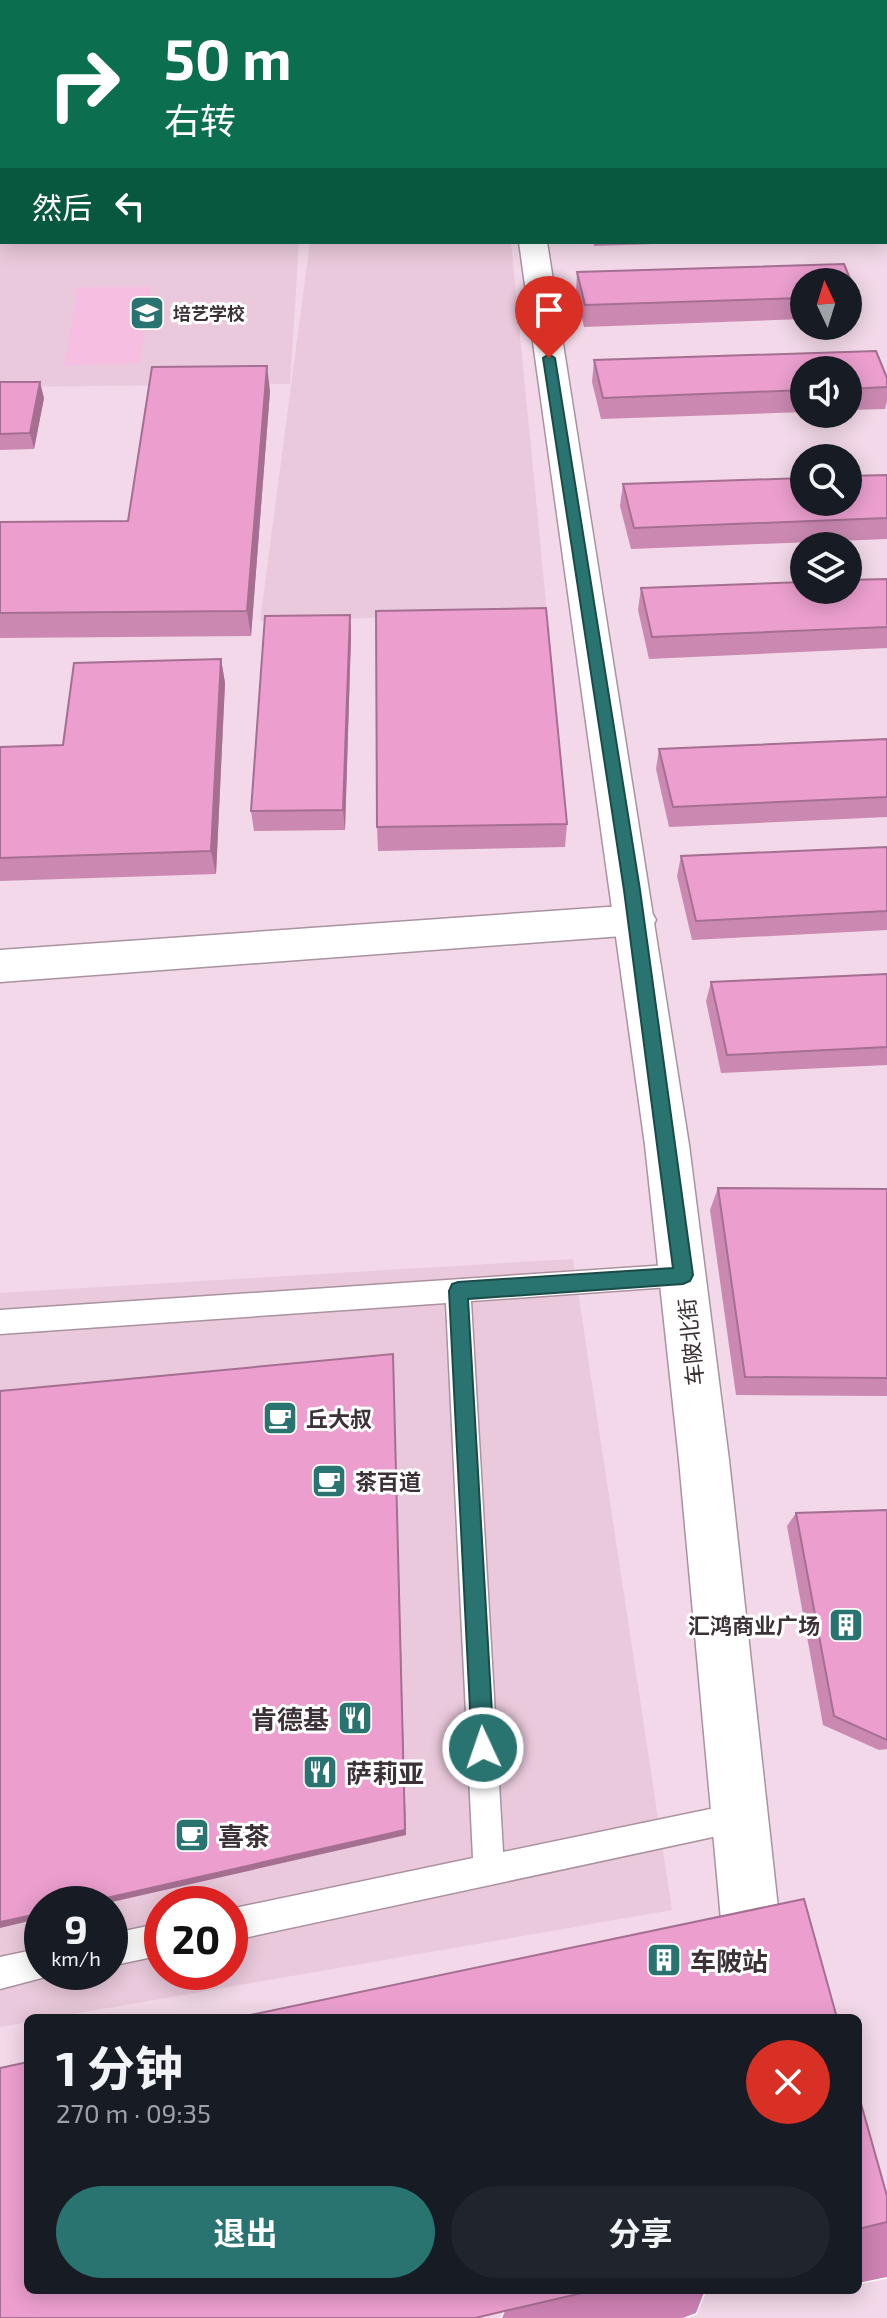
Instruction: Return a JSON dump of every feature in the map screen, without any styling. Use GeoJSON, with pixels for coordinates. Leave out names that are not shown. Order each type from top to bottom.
{"type":"FeatureCollection","features":[{"type":"Feature","properties":{"kind":"highway"},"geometry":{"type":"LineString","coordinates":[[862,2250],[887,2245]]}},
{"type":"Feature","properties":{"kind":"highway"},"geometry":{"type":"LineString","coordinates":[[535,2318],[653,2294]]}},
{"type":"Feature","properties":{"kind":"street","name":"车陂北街"},"geometry":{"type":"LineString","coordinates":[[533,244],[636,920],[683,1275],[760,2014]]}},
{"type":"Feature","properties":{"kind":"street"},"geometry":{"type":"LineString","coordinates":[[0,966],[636,920]]}},
{"type":"Feature","properties":{"kind":"lane"},"geometry":{"type":"LineString","coordinates":[[0,1322],[683,1275]]}},
{"type":"Feature","properties":{"kind":"lane"},"geometry":{"type":"LineString","coordinates":[[458,1291],[489,1870]]}},
{"type":"Feature","properties":{"kind":"lane"},"geometry":{"type":"LineString","coordinates":[[248,1921],[739,1818]]}},
{"type":"Feature","properties":{"kind":"lane"},"geometry":{"type":"LineString","coordinates":[[0,1973],[24,1968]]}},
{"type":"Feature","properties":{"kind":"shaded area","name":"培艺学校"},"geometry":{"type":"Polygon","coordinates":[[[0,244],[299,244],[290,384],[0,387],[0,244]]]}},
{"type":"Feature","properties":{"kind":"shaded area"},"geometry":{"type":"Polygon","coordinates":[[[310,244],[511,244],[547,613],[260,621],[310,244]]]}},
{"type":"Feature","properties":{"kind":"shaded area"},"geometry":{"type":"Polygon","coordinates":[[[78,287],[151,287],[140,363],[64,366],[78,287]]]}},
{"type":"Feature","properties":{"kind":"shaded area"},"geometry":{"type":"Polygon","coordinates":[[[573,1259],[672,1910],[248,1984],[248,1886],[144,1886],[144,1990],[211,1990],[73,2014],[24,2014],[24,2023],[0,2027],[0,1293],[573,1259]]]}},
{"type":"Feature","properties":{"kind":"building"},"geometry":{"type":"Polygon","coordinates":[[[844,264],[846,268],[790,268],[790,298],[585,305],[577,272],[844,264]]]}},
{"type":"Feature","properties":{"kind":"building"},"geometry":{"type":"Polygon","coordinates":[[[876,351],[887,378],[887,387],[862,388],[862,356],[790,356],[790,391],[603,398],[594,360],[876,351]]]}},
{"type":"Feature","properties":{"kind":"building"},"geometry":{"type":"Polygon","coordinates":[[[267,366],[247,611],[0,613],[0,522],[128,521],[152,367],[267,366]]]}},
{"type":"Feature","properties":{"kind":"building"},"geometry":{"type":"Polygon","coordinates":[[[0,382],[40,382],[30,433],[0,434],[0,382]]]}},
{"type":"Feature","properties":{"kind":"building"},"geometry":{"type":"Polygon","coordinates":[[[887,475],[887,518],[634,528],[623,484],[790,478],[790,516],[862,516],[862,476],[887,475]]]}},
{"type":"Feature","properties":{"kind":"building"},"geometry":{"type":"Polygon","coordinates":[[[887,579],[887,627],[652,637],[641,588],[790,583],[790,604],[862,604],[862,580],[887,579]]]}},
{"type":"Feature","properties":{"kind":"building"},"geometry":{"type":"Polygon","coordinates":[[[546,608],[567,824],[377,827],[376,611],[546,608]]]}},
{"type":"Feature","properties":{"kind":"building"},"geometry":{"type":"Polygon","coordinates":[[[350,615],[343,810],[251,811],[265,616],[350,615]]]}},
{"type":"Feature","properties":{"kind":"building"},"geometry":{"type":"Polygon","coordinates":[[[221,659],[211,851],[0,858],[0,747],[63,745],[74,663],[221,659]]]}},
{"type":"Feature","properties":{"kind":"building"},"geometry":{"type":"Polygon","coordinates":[[[887,739],[887,797],[673,807],[659,749],[887,739]]]}},
{"type":"Feature","properties":{"kind":"building"},"geometry":{"type":"Polygon","coordinates":[[[887,847],[887,911],[696,921],[681,856],[887,847]]]}},
{"type":"Feature","properties":{"kind":"building"},"geometry":{"type":"Polygon","coordinates":[[[887,974],[887,1047],[727,1055],[711,982],[887,974]]]}},
{"type":"Feature","properties":{"kind":"building"},"geometry":{"type":"Polygon","coordinates":[[[718,1188],[887,1189],[887,1378],[745,1377],[718,1188]]]}},
{"type":"Feature","properties":{"kind":"building"},"geometry":{"type":"Polygon","coordinates":[[[393,1354],[405,1830],[159,1886],[144,1886],[144,1889],[128,1893],[128,1886],[24,1886],[24,1917],[0,1922],[0,1391],[393,1354]]]}},
{"type":"Feature","properties":{"kind":"building","name":"汇鸿商业广场"},"geometry":{"type":"Polygon","coordinates":[[[887,1510],[887,1740],[834,1716],[796,1513],[887,1510]]]}},
{"type":"Feature","properties":{"kind":"building","name":"车陂站"},"geometry":{"type":"Polygon","coordinates":[[[804,1899],[836,2014],[255,2014],[804,1899]]]}},
{"type":"Feature","properties":{"kind":"building"},"geometry":{"type":"Polygon","coordinates":[[[24,2063],[24,2294],[578,2294],[475,2318],[0,2318],[0,2068],[24,2063]]]}},
{"type":"Feature","properties":{"kind":"building"},"geometry":{"type":"Polygon","coordinates":[[[862,2107],[887,2196],[887,2222],[862,2228],[862,2107]]]}},
{"type":"Feature","properties":{"kind":"place","name":"培艺学校"},"geometry":{"type":"Point","coordinates":[147,313]}},
{"type":"Feature","properties":{"kind":"place","name":"丘大叔"},"geometry":{"type":"Point","coordinates":[280,1418]}},
{"type":"Feature","properties":{"kind":"place","name":"茶百道"},"geometry":{"type":"Point","coordinates":[329,1481]}},
{"type":"Feature","properties":{"kind":"place","name":"汇鸿商业广场"},"geometry":{"type":"Point","coordinates":[846,1625]}},
{"type":"Feature","properties":{"kind":"place","name":"肯德基"},"geometry":{"type":"Point","coordinates":[355,1718]}},
{"type":"Feature","properties":{"kind":"place","name":"萨莉亚"},"geometry":{"type":"Point","coordinates":[320,1772]}},
{"type":"Feature","properties":{"kind":"place","name":"喜茶"},"geometry":{"type":"Point","coordinates":[192,1835]}},
{"type":"Feature","properties":{"kind":"place","name":"车陂站"},"geometry":{"type":"Point","coordinates":[664,1960]}},
{"type":"Feature","properties":{"kind":"route"},"geometry":{"type":"LineString","coordinates":[[483,1748],[458,1291],[683,1275],[632,890],[549,358]]}}]}
